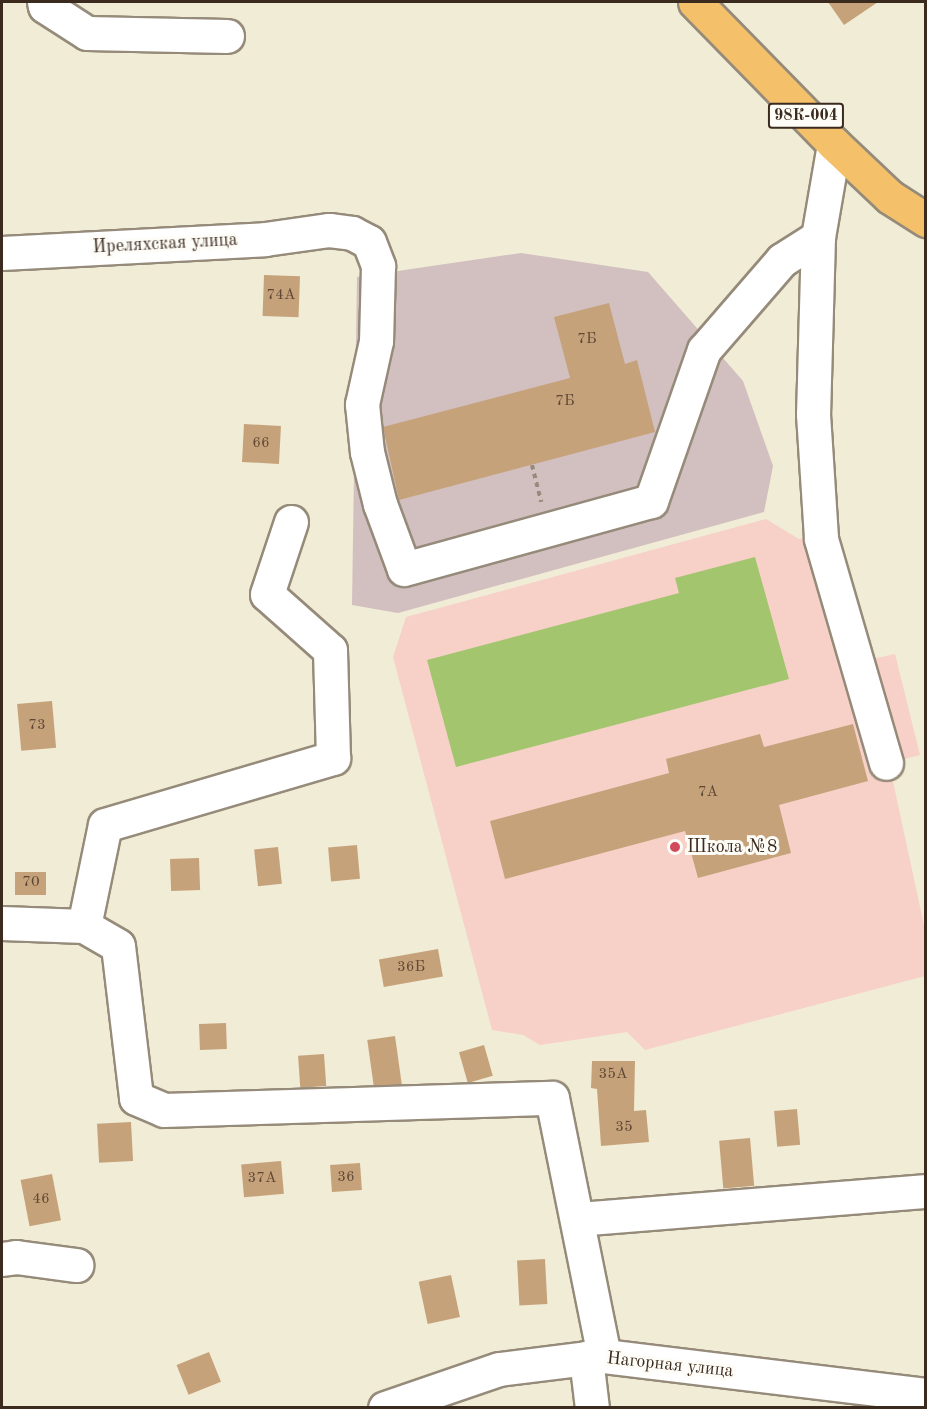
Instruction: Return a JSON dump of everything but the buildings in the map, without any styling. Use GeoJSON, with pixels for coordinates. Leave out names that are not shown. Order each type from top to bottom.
{"type":"FeatureCollection","features":[{"type":"Feature","properties":{"kind":"main road","name":"98К-004"},"geometry":{"type":"LineString","coordinates":[[695,2],[834,144],[890,197],[926,220]]}},
{"type":"Feature","properties":{"kind":"street"},"geometry":{"type":"LineString","coordinates":[[44,2],[45,6],[87,33],[227,36]]}},
{"type":"Feature","properties":{"kind":"street"},"geometry":{"type":"LineString","coordinates":[[834,144],[818,237],[813,414],[821,539],[886,763]]}},
{"type":"Feature","properties":{"kind":"street","name":"Иреляхская улица"},"geometry":{"type":"LineString","coordinates":[[2,253],[265,239],[329,230],[352,233],[369,242],[378,266],[376,341],[362,404],[367,452],[377,493],[404,569],[549,530]]}},
{"type":"Feature","properties":{"kind":"street"},"geometry":{"type":"LineString","coordinates":[[549,530],[651,501],[704,350],[782,260],[818,237]]}},
{"type":"Feature","properties":{"kind":"street"},"geometry":{"type":"LineString","coordinates":[[84,926],[105,825],[333,758],[330,650],[267,594],[291,522]]}},
{"type":"Feature","properties":{"kind":"street"},"geometry":{"type":"LineString","coordinates":[[2,922],[84,926],[118,946],[136,1098],[164,1110],[552,1098],[576,1219],[595,1357],[592,1407]]}},
{"type":"Feature","properties":{"kind":"street"},"geometry":{"type":"LineString","coordinates":[[576,1219],[926,1191]]}},
{"type":"Feature","properties":{"kind":"street"},"geometry":{"type":"LineString","coordinates":[[2,1259],[16,1257],[76,1265]]}},
{"type":"Feature","properties":{"kind":"street","name":"Нагорная улица"},"geometry":{"type":"LineString","coordinates":[[385,1407],[499,1369],[595,1357],[926,1395]]}},
{"type":"Feature","properties":{"kind":"path"},"geometry":{"type":"LineString","coordinates":[[532,465],[549,530]]}},
{"type":"Feature","properties":{"kind":"shaded area"},"geometry":{"type":"Polygon","coordinates":[[[521,253],[648,272],[743,381],[773,466],[764,512],[398,613],[352,605],[357,277],[521,253]]]}},
{"type":"Feature","properties":{"kind":"shaded area","name":"Школа №8"},"geometry":{"type":"Polygon","coordinates":[[[766,519],[799,539],[831,531],[863,661],[895,654],[920,755],[889,763],[925,930],[925,976],[645,1050],[627,1032],[540,1045],[523,1035],[492,1030],[393,657],[406,617],[766,519]]]}},
{"type":"Feature","properties":{"kind":"green space"},"geometry":{"type":"Polygon","coordinates":[[[755,557],[789,679],[456,767],[427,660],[679,593],[675,578],[755,557]]]}},
{"type":"Feature","properties":{"kind":"place","name":"Школа №8"},"geometry":{"type":"Point","coordinates":[675,847]}}]}
